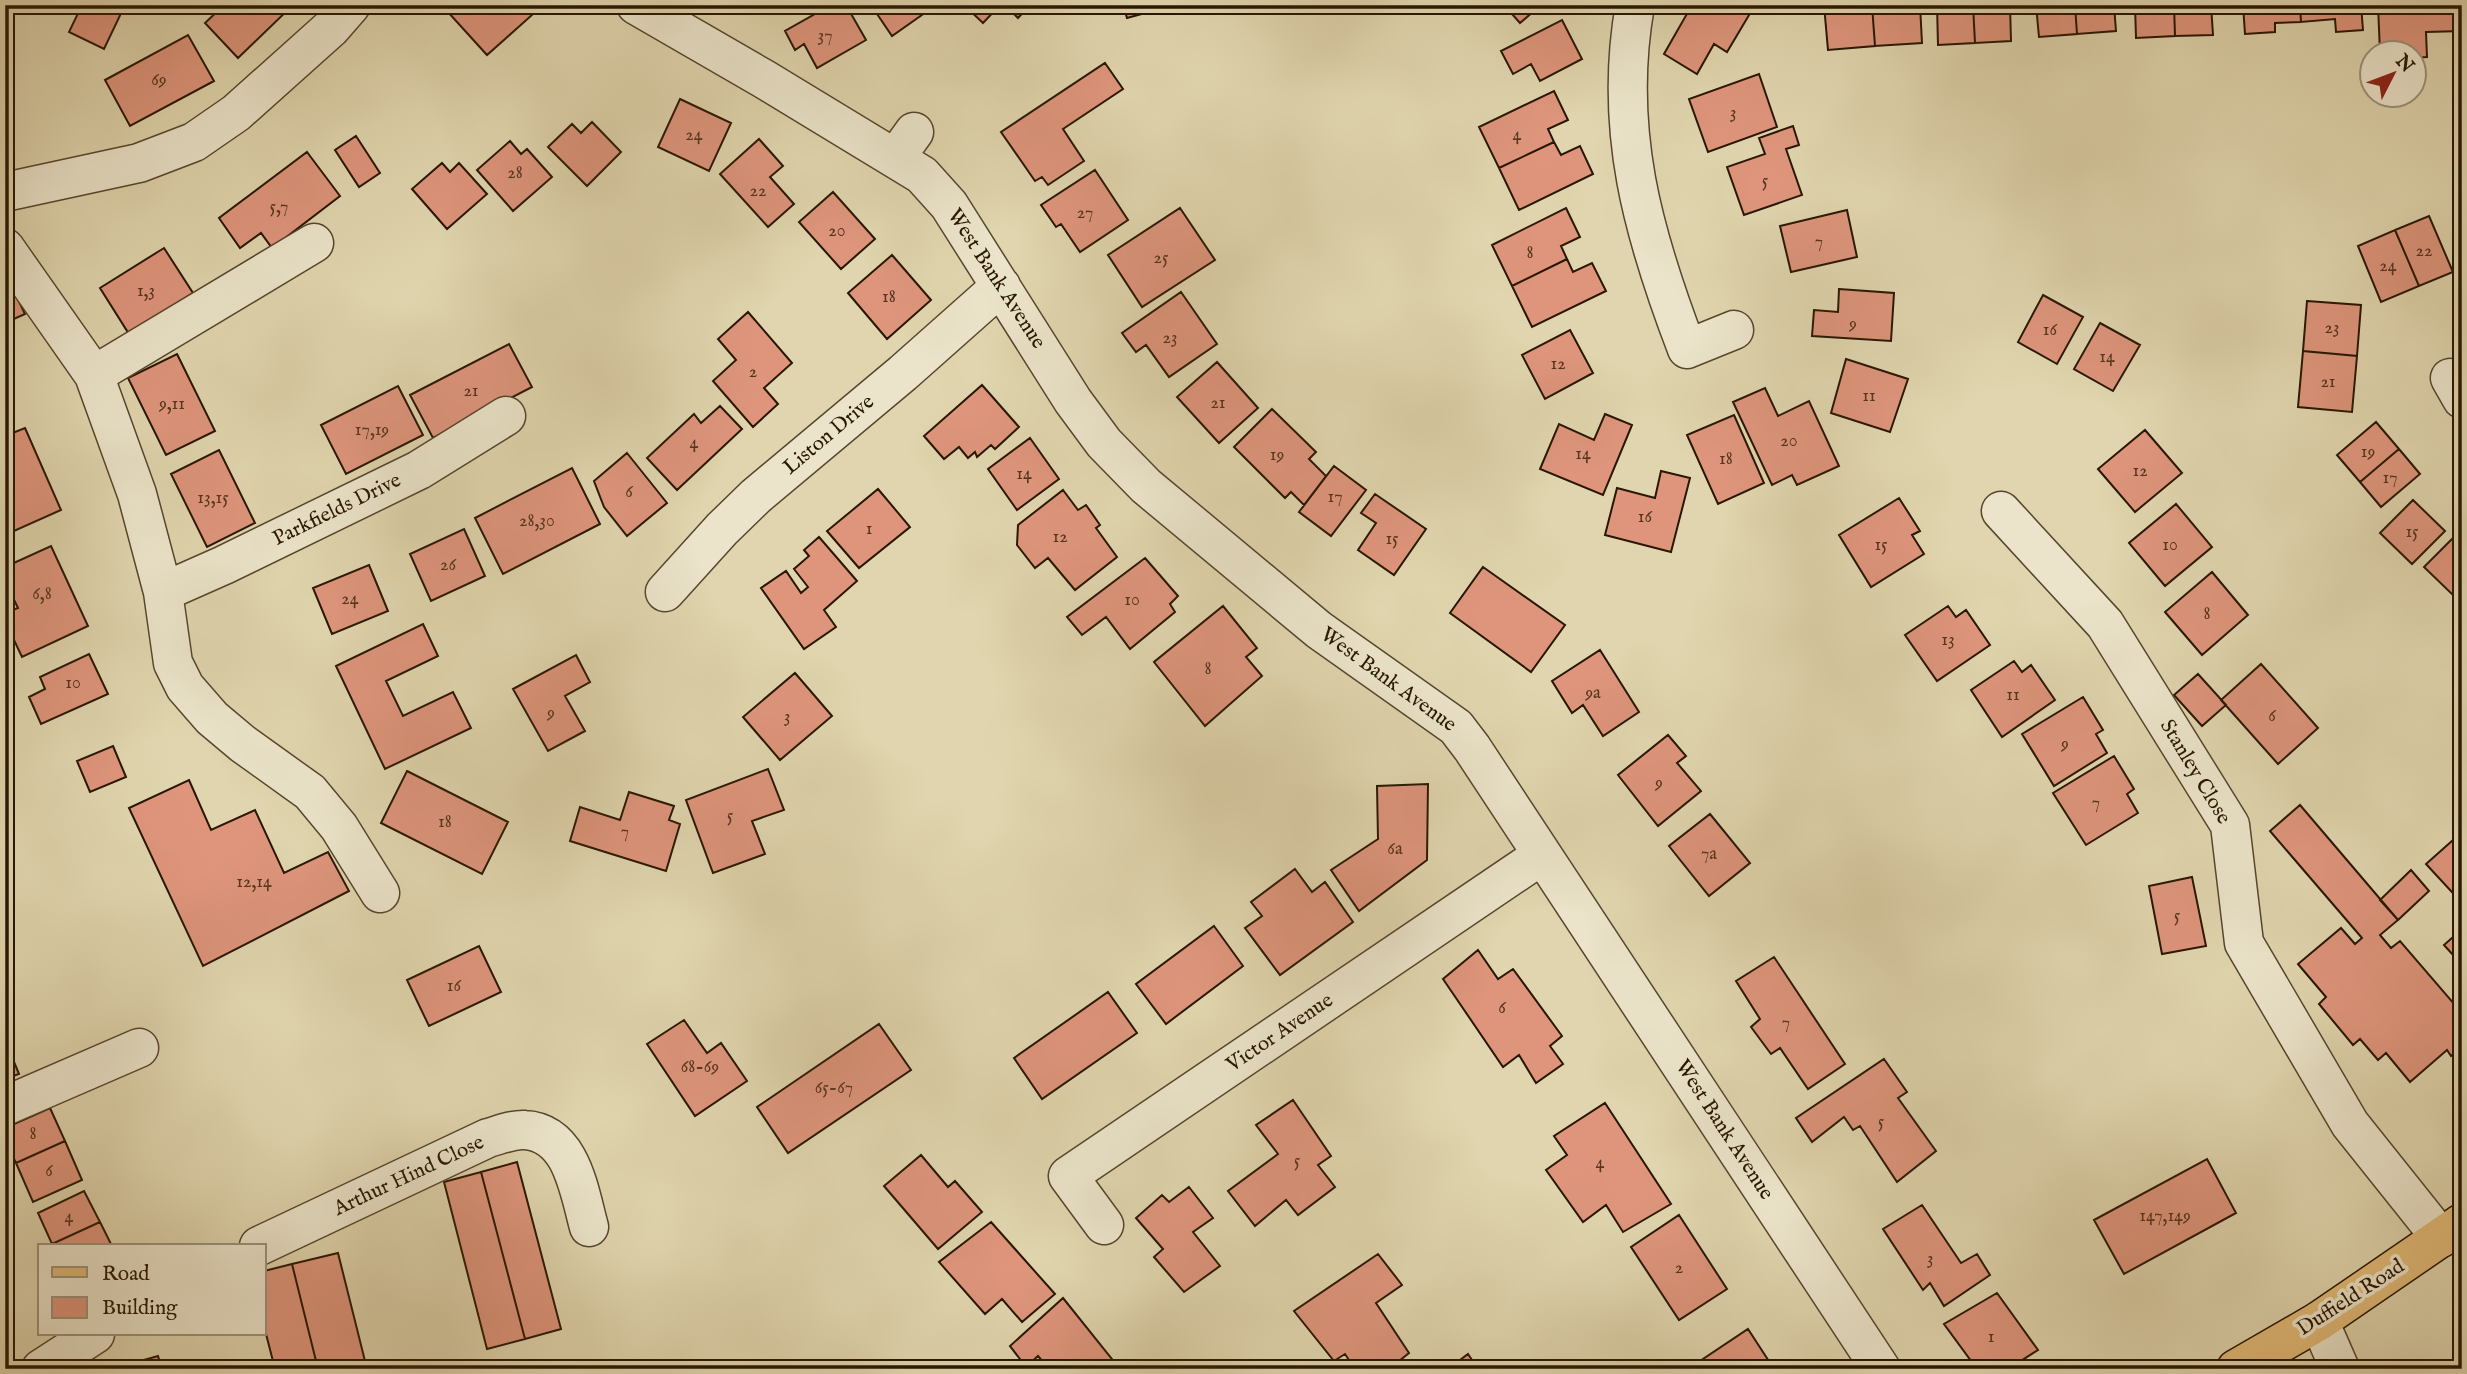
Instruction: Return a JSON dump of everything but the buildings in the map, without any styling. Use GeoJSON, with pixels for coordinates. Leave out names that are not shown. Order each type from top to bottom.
{"type":"FeatureCollection","features":[{"type":"Feature","properties":{"kind":"main road","name":"Duffield Road"},"geometry":{"type":"LineString","coordinates":[[2236,1369],[2319,1321],[2451,1230]]}},
{"type":"Feature","properties":{"kind":"street"},"geometry":{"type":"LineString","coordinates":[[5,192],[139,163],[194,142],[236,113],[331,28],[351,5]]}},
{"type":"Feature","properties":{"kind":"street","name":"West Bank Avenue"},"geometry":{"type":"LineString","coordinates":[[636,5],[905,144],[922,175],[937,189],[1073,401],[1104,443],[1146,486],[1319,630],[1456,727],[1881,1369]]}},
{"type":"Feature","properties":{"kind":"street"},"geometry":{"type":"LineString","coordinates":[[1635,5],[1628,72],[1631,153],[1636,190],[1660,277],[1674,354],[1734,330]]}},
{"type":"Feature","properties":{"kind":"street"},"geometry":{"type":"LineString","coordinates":[[94,376],[314,243]]}},
{"type":"Feature","properties":{"kind":"street"},"geometry":{"type":"LineString","coordinates":[[5,248],[94,376],[138,494],[163,592],[173,663],[185,687],[212,718],[310,792],[339,827],[380,892]]}},
{"type":"Feature","properties":{"kind":"street","name":"Liston Drive"},"geometry":{"type":"LineString","coordinates":[[665,592],[722,528],[756,496],[903,373],[1001,286]]}},
{"type":"Feature","properties":{"kind":"street","name":"Parkfields Drive"},"geometry":{"type":"LineString","coordinates":[[163,592],[419,470],[506,416]]}},
{"type":"Feature","properties":{"kind":"street","name":"Stanley Close"},"geometry":{"type":"LineString","coordinates":[[2001,511],[2105,624],[2230,825],[2244,943],[2350,1124],[2451,1230]]}},
{"type":"Feature","properties":{"kind":"street","name":"Victor Avenue"},"geometry":{"type":"LineString","coordinates":[[1104,1225],[1068,1176],[1542,855]]}},
{"type":"Feature","properties":{"kind":"street"},"geometry":{"type":"LineString","coordinates":[[5,1106],[139,1048]]}},
{"type":"Feature","properties":{"kind":"street","name":"Arthur Hind Close"},"geometry":{"type":"LineString","coordinates":[[263,1244],[488,1138],[525,1130],[552,1139],[565,1153],[589,1227]]}},
{"type":"Feature","properties":{"kind":"street"},"geometry":{"type":"LineString","coordinates":[[2319,1321],[2340,1369]]}},
{"type":"Feature","properties":{"kind":"street"},"geometry":{"type":"LineString","coordinates":[[41,1369],[92,1336]]}}]}
